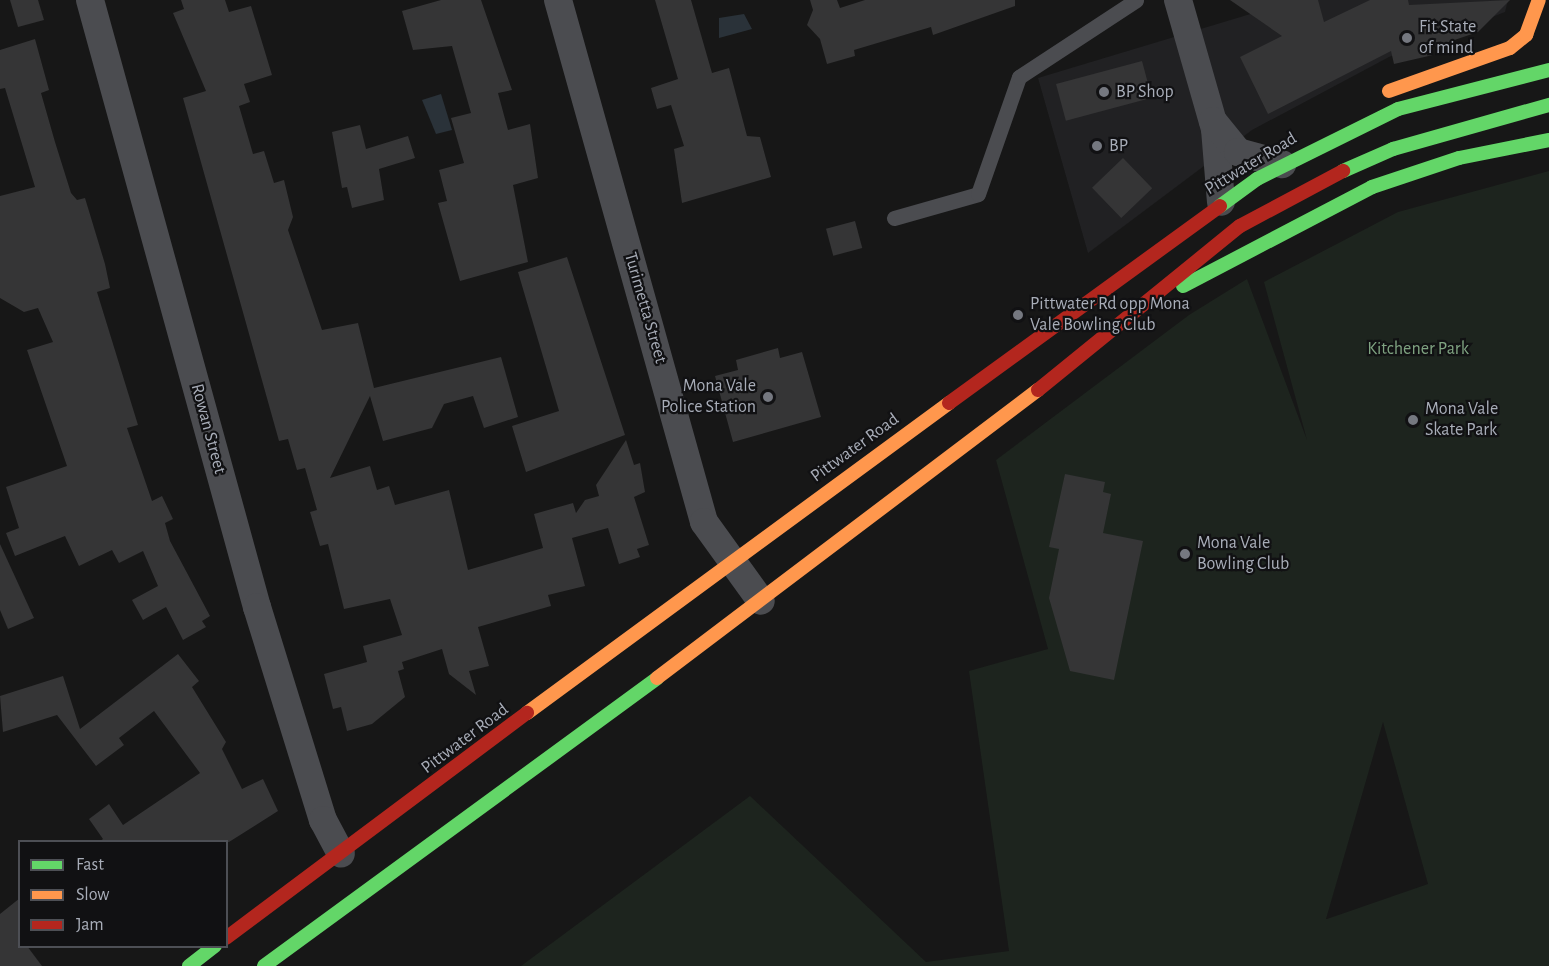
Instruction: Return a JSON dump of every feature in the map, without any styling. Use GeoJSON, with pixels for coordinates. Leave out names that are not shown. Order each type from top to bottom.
{"type":"FeatureCollection","features":[{"type":"Feature","properties":{"kind":"main road"},"geometry":{"type":"LineString","coordinates":[[1369,100],[1510,48],[1526,34],[1539,0]]}},
{"type":"Feature","properties":{"kind":"main road","name":"Pittwater Road"},"geometry":{"type":"LineString","coordinates":[[228,937],[731,561],[1221,202],[1284,162],[1398,109],[1549,70]]}},
{"type":"Feature","properties":{"kind":"main road"},"geometry":{"type":"LineString","coordinates":[[264,966],[761,601],[1129,320],[1240,226],[1326,178],[1429,137],[1549,105]]}},
{"type":"Feature","properties":{"kind":"main road"},"geometry":{"type":"LineString","coordinates":[[1284,162],[1329,124]]}},
{"type":"Feature","properties":{"kind":"main road"},"geometry":{"type":"LineString","coordinates":[[1129,320],[1256,244],[1372,187],[1459,158],[1549,140]]}},
{"type":"Feature","properties":{"kind":"main road"},"geometry":{"type":"LineString","coordinates":[[189,966],[212,948]]}},
{"type":"Feature","properties":{"kind":"street","name":"Rowan Street"},"geometry":{"type":"LineString","coordinates":[[90,0],[257,607],[323,820],[341,854]]}},
{"type":"Feature","properties":{"kind":"street","name":"Turimetta Street"},"geometry":{"type":"LineString","coordinates":[[558,0],[705,522],[761,601]]}},
{"type":"Feature","properties":{"kind":"street"},"geometry":{"type":"LineString","coordinates":[[1178,0],[1213,119],[1221,202]]}},
{"type":"Feature","properties":{"kind":"street"},"geometry":{"type":"LineString","coordinates":[[1213,119],[1238,152],[1284,162]]}},
{"type":"Feature","properties":{"kind":"lane"},"geometry":{"type":"LineString","coordinates":[[894,218],[978,194],[1019,77],[1045,55],[1110,22],[1136,0]]}},
{"type":"Feature","properties":{"kind":"shaded area"},"geometry":{"type":"Polygon","coordinates":[[[1297,0],[1508,0],[1505,12],[1389,57],[1252,130],[1088,253],[1038,78],[1297,0]]]}},
{"type":"Feature","properties":{"kind":"shaded area"},"geometry":{"type":"Polygon","coordinates":[[[744,14],[752,29],[719,38],[719,18],[744,14]]]}},
{"type":"Feature","properties":{"kind":"shaded area"},"geometry":{"type":"Polygon","coordinates":[[[441,94],[452,130],[436,134],[422,100],[441,94]]]}},
{"type":"Feature","properties":{"kind":"green space","name":"Kitchener Park"},"geometry":{"type":"Polygon","coordinates":[[[1549,171],[1549,966],[521,966],[750,796],[926,962],[1009,951],[969,671],[1048,649],[996,460],[1189,315],[1247,279],[1307,440],[1264,282],[1398,212],[1549,171]],[[1383,722],[1326,919],[1428,884],[1383,722]]]}},
{"type":"Feature","properties":{"kind":"building"},"geometry":{"type":"Polygon","coordinates":[[[10,0],[38,0],[44,20],[18,27],[10,0]]]}},
{"type":"Feature","properties":{"kind":"building"},"geometry":{"type":"Polygon","coordinates":[[[181,0],[225,0],[229,12],[251,6],[272,75],[244,84],[250,102],[239,106],[253,154],[264,151],[274,183],[284,180],[293,217],[288,230],[322,330],[358,323],[374,388],[501,357],[518,417],[484,428],[473,396],[444,404],[432,428],[383,441],[370,396],[330,478],[370,466],[377,490],[389,486],[395,505],[449,490],[468,570],[543,548],[534,514],[573,503],[576,513],[585,500],[599,496],[596,485],[626,440],[634,465],[640,463],[645,492],[634,497],[649,545],[637,549],[640,557],[619,564],[608,528],[572,538],[585,586],[548,595],[551,606],[478,627],[489,666],[469,671],[476,695],[449,674],[442,649],[402,662],[404,669],[398,671],[405,697],[372,724],[347,731],[341,707],[333,709],[324,674],[367,662],[363,646],[402,635],[390,599],[344,609],[328,544],[320,546],[310,512],[317,510],[305,468],[297,470],[288,439],[279,441],[183,98],[206,91],[173,13],[184,9],[181,0]]]}},
{"type":"Feature","properties":{"kind":"building"},"geometry":{"type":"Polygon","coordinates":[[[441,0],[481,0],[512,90],[498,93],[508,130],[530,124],[538,178],[513,185],[528,262],[460,281],[438,203],[447,201],[439,170],[464,163],[451,118],[471,113],[452,46],[413,50],[402,11],[441,0]]]}},
{"type":"Feature","properties":{"kind":"building"},"geometry":{"type":"Polygon","coordinates":[[[655,0],[691,0],[712,73],[729,68],[747,136],[760,137],[771,177],[682,203],[674,149],[684,146],[671,105],[657,109],[651,88],[678,79],[655,0]]]}},
{"type":"Feature","properties":{"kind":"building"},"geometry":{"type":"Polygon","coordinates":[[[810,0],[837,0],[840,8],[865,0],[1015,0],[1015,6],[933,35],[931,27],[854,50],[855,56],[827,64],[820,39],[807,25],[813,10],[810,0]]]}},
{"type":"Feature","properties":{"kind":"building"},"geometry":{"type":"Polygon","coordinates":[[[1230,0],[1318,0],[1324,22],[1370,0],[1408,0],[1409,5],[1510,0],[1478,32],[1431,48],[1433,55],[1394,64],[1391,51],[1268,114],[1240,57],[1282,36],[1230,0]]]}},
{"type":"Feature","properties":{"kind":"building"},"geometry":{"type":"Polygon","coordinates":[[[35,39],[49,90],[41,93],[55,142],[71,193],[77,200],[85,198],[105,264],[110,288],[97,292],[138,425],[127,428],[152,501],[162,496],[173,519],[165,523],[170,541],[210,616],[202,621],[206,627],[183,640],[166,607],[143,620],[132,600],[158,586],[143,551],[119,563],[112,550],[79,566],[65,536],[15,556],[6,533],[19,528],[6,487],[67,466],[27,350],[53,342],[38,308],[24,312],[0,298],[0,196],[35,187],[5,88],[0,89],[0,50],[35,39]]]}},
{"type":"Feature","properties":{"kind":"building","name":"BP Shop"},"geometry":{"type":"Polygon","coordinates":[[[1142,61],[1152,98],[1066,121],[1056,84],[1142,61]]]}},
{"type":"Feature","properties":{"kind":"building"},"geometry":{"type":"Polygon","coordinates":[[[360,125],[366,149],[408,136],[415,158],[379,169],[384,200],[352,208],[347,187],[342,188],[332,132],[360,125]]]}},
{"type":"Feature","properties":{"kind":"building"},"geometry":{"type":"Polygon","coordinates":[[[1123,158],[1152,188],[1121,218],[1092,188],[1123,158]]]}},
{"type":"Feature","properties":{"kind":"building"},"geometry":{"type":"Polygon","coordinates":[[[855,221],[862,248],[833,256],[826,229],[855,221]]]}},
{"type":"Feature","properties":{"kind":"building"},"geometry":{"type":"Polygon","coordinates":[[[567,257],[625,435],[526,472],[512,426],[559,411],[518,272],[567,257]]]}},
{"type":"Feature","properties":{"kind":"building","name":"Mona Vale Police Station"},"geometry":{"type":"Polygon","coordinates":[[[778,348],[780,358],[802,352],[821,417],[733,442],[715,376],[738,370],[736,360],[778,348]]]}},
{"type":"Feature","properties":{"kind":"building"},"geometry":{"type":"Polygon","coordinates":[[[1065,474],[1105,482],[1103,492],[1111,494],[1103,533],[1143,541],[1114,680],[1070,671],[1049,598],[1059,549],[1049,547],[1065,474]]]}},
{"type":"Feature","properties":{"kind":"building"},"geometry":{"type":"Polygon","coordinates":[[[0,544],[34,618],[8,629],[0,610],[0,544]]]}},
{"type":"Feature","properties":{"kind":"building"},"geometry":{"type":"Polygon","coordinates":[[[178,654],[199,681],[192,687],[226,742],[222,749],[242,789],[263,779],[278,811],[229,842],[228,840],[102,840],[89,819],[109,804],[123,825],[200,773],[154,711],[119,738],[124,745],[96,766],[57,715],[3,732],[0,696],[63,676],[80,729],[178,654]]]}},
{"type":"Feature","properties":{"kind":"building"},"geometry":{"type":"Polygon","coordinates":[[[18,900],[18,948],[28,948],[42,966],[0,966],[0,914],[18,900]]]}},
{"type":"Feature","properties":{"kind":"traffic: fast"},"geometry":{"type":"LineString","coordinates":[[1220,206],[1257,179],[1398,109],[1549,70]]}},
{"type":"Feature","properties":{"kind":"traffic: fast"},"geometry":{"type":"LineString","coordinates":[[1343,171],[1393,149],[1549,105]]}},
{"type":"Feature","properties":{"kind":"traffic: fast"},"geometry":{"type":"LineString","coordinates":[[1183,286],[1372,187],[1459,158],[1549,140]]}},
{"type":"Feature","properties":{"kind":"traffic: fast"},"geometry":{"type":"LineString","coordinates":[[264,966],[657,678]]}},
{"type":"Feature","properties":{"kind":"traffic: fast"},"geometry":{"type":"LineString","coordinates":[[189,966],[212,948]]}},
{"type":"Feature","properties":{"kind":"traffic: slow"},"geometry":{"type":"LineString","coordinates":[[1389,91],[1510,48],[1526,35],[1539,0]]}},
{"type":"Feature","properties":{"kind":"traffic: slow"},"geometry":{"type":"LineString","coordinates":[[657,678],[1038,390]]}},
{"type":"Feature","properties":{"kind":"traffic: slow"},"geometry":{"type":"LineString","coordinates":[[527,713],[949,403]]}},
{"type":"Feature","properties":{"kind":"traffic: jam"},"geometry":{"type":"LineString","coordinates":[[1038,390],[1240,226],[1343,171]]}},
{"type":"Feature","properties":{"kind":"traffic: jam"},"geometry":{"type":"LineString","coordinates":[[949,403],[1220,206]]}},
{"type":"Feature","properties":{"kind":"traffic: jam"},"geometry":{"type":"LineString","coordinates":[[228,937],[527,713]]}},
{"type":"Feature","properties":{"kind":"place","name":"Fit State of mind"},"geometry":{"type":"Point","coordinates":[1407,38]}},
{"type":"Feature","properties":{"kind":"place","name":"BP Shop"},"geometry":{"type":"Point","coordinates":[1104,92]}},
{"type":"Feature","properties":{"kind":"place","name":"BP"},"geometry":{"type":"Point","coordinates":[1097,146]}},
{"type":"Feature","properties":{"kind":"place","name":"Pittwater Rd opp Mona Vale Bowling Club"},"geometry":{"type":"Point","coordinates":[1018,315]}},
{"type":"Feature","properties":{"kind":"place","name":"Mona Vale Police Station"},"geometry":{"type":"Point","coordinates":[768,397]}},
{"type":"Feature","properties":{"kind":"place","name":"Mona Vale Skate Park"},"geometry":{"type":"Point","coordinates":[1413,420]}},
{"type":"Feature","properties":{"kind":"place","name":"Mona Vale Bowling Club"},"geometry":{"type":"Point","coordinates":[1185,554]}}]}
